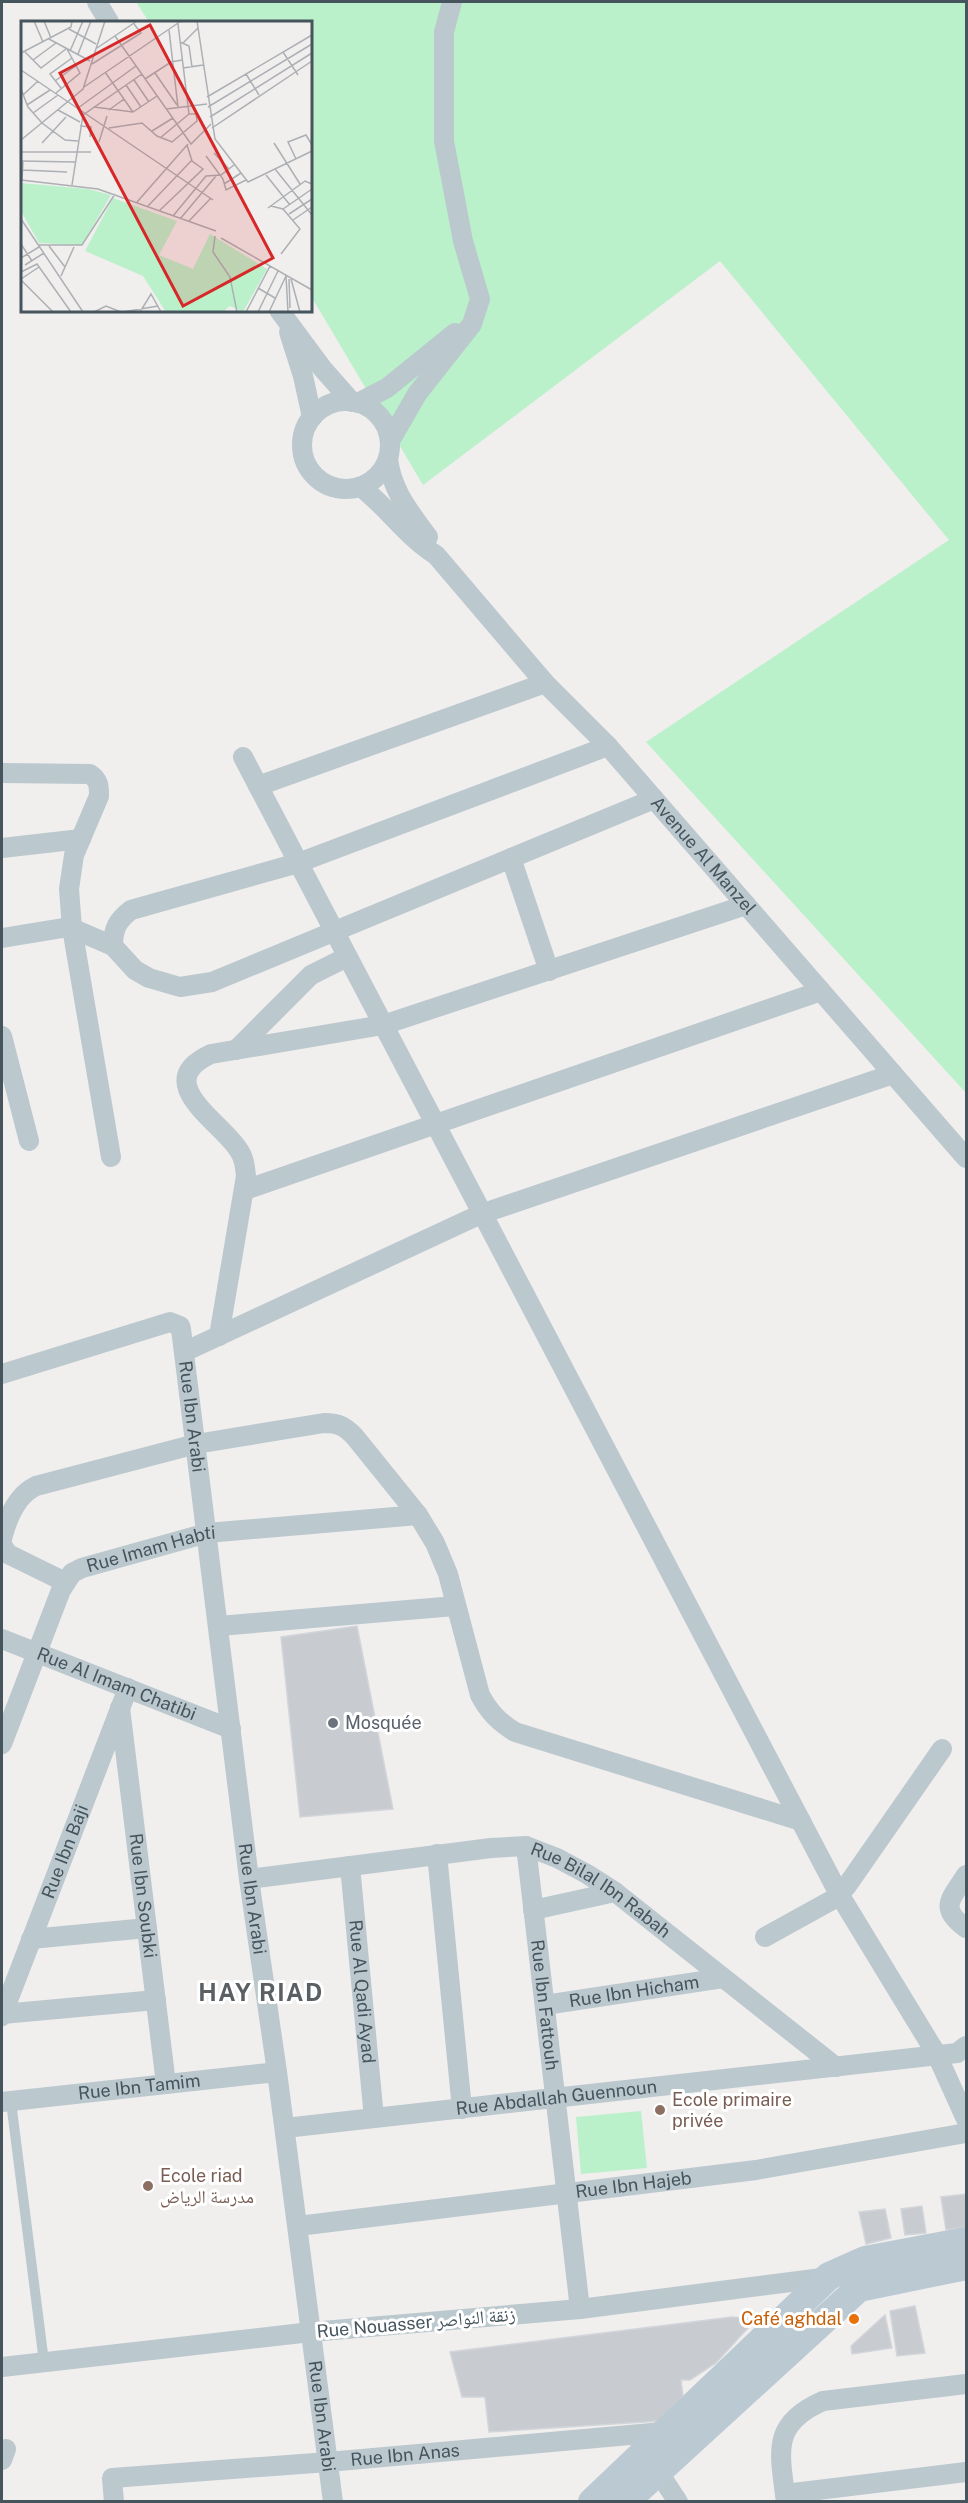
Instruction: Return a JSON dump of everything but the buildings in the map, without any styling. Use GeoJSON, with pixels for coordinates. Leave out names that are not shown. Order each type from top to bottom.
{"type":"FeatureCollection","features":[{"type":"Feature","properties":{"kind":"main road","name":"Rue Nouasser زنقة النواصر"},"geometry":{"type":"LineString","coordinates":[[592,2502],[829,2276],[865,2260],[966,2241]]}},
{"type":"Feature","properties":{"kind":"main road"},"geometry":{"type":"LineString","coordinates":[[625,2502],[657,2470],[859,2288],[966,2266]]}},
{"type":"Feature","properties":{"kind":"street"},"geometry":{"type":"LineString","coordinates":[[97,2],[108,21]]}},
{"type":"Feature","properties":{"kind":"street"},"geometry":{"type":"LineString","coordinates":[[452,2],[444,32],[444,141],[463,241],[480,299],[477,313],[466,333],[417,394],[389,450],[384,469],[374,480],[361,487],[347,489],[333,487],[320,481],[309,471],[303,458],[302,443],[305,429],[312,417],[330,404],[355,402],[373,397],[400,378],[477,313]]}},
{"type":"Feature","properties":{"kind":"street"},"geometry":{"type":"LineString","coordinates":[[282,314],[322,368],[355,402],[380,417],[387,428],[389,450]]}},
{"type":"Feature","properties":{"kind":"street"},"geometry":{"type":"LineString","coordinates":[[282,314],[303,376],[312,417]]}},
{"type":"Feature","properties":{"kind":"street","name":"Avenue Al Manzel"},"geometry":{"type":"LineString","coordinates":[[389,450],[390,472],[398,496],[428,536],[436,555]]}},
{"type":"Feature","properties":{"kind":"street","name":"Avenue Al Manzel"},"geometry":{"type":"LineString","coordinates":[[361,487],[387,508],[420,545],[436,555],[545,683],[608,746],[966,1158]]}},
{"type":"Feature","properties":{"kind":"street"},"geometry":{"type":"LineString","coordinates":[[258,786],[545,683]]}},
{"type":"Feature","properties":{"kind":"street"},"geometry":{"type":"LineString","coordinates":[[113,946],[113,932],[120,919],[131,910],[298,863],[608,746]]}},
{"type":"Feature","properties":{"kind":"street"},"geometry":{"type":"LineString","coordinates":[[243,757],[839,1894],[937,2055],[966,2119]]}},
{"type":"Feature","properties":{"kind":"street"},"geometry":{"type":"LineString","coordinates":[[2,773],[82,773],[96,778],[99,796],[70,872],[69,889],[72,928],[111,1157]]}},
{"type":"Feature","properties":{"kind":"street"},"geometry":{"type":"LineString","coordinates":[[2,938],[59,927],[72,928],[113,946],[135,970],[149,978],[180,987],[196,986],[212,982],[654,799]]}},
{"type":"Feature","properties":{"kind":"street"},"geometry":{"type":"LineString","coordinates":[[2,848],[81,839]]}},
{"type":"Feature","properties":{"kind":"street"},"geometry":{"type":"LineString","coordinates":[[511,858],[549,971]]}},
{"type":"Feature","properties":{"kind":"street"},"geometry":{"type":"LineString","coordinates":[[219,1336],[246,1176],[244,1161],[238,1149],[192,1100],[187,1086],[189,1072],[197,1060],[211,1054],[383,1025],[746,906]]}},
{"type":"Feature","properties":{"kind":"street"},"geometry":{"type":"LineString","coordinates":[[236,1050],[296,988],[320,970],[347,957]]}},
{"type":"Feature","properties":{"kind":"street"},"geometry":{"type":"LineString","coordinates":[[245,1190],[821,991]]}},
{"type":"Feature","properties":{"kind":"street"},"geometry":{"type":"LineString","coordinates":[[2,1036],[29,1141]]}},
{"type":"Feature","properties":{"kind":"street"},"geometry":{"type":"LineString","coordinates":[[184,1352],[481,1214],[893,1074]]}},
{"type":"Feature","properties":{"kind":"street","name":"Rue Ibn Arabi"},"geometry":{"type":"LineString","coordinates":[[2,1374],[170,1322],[180,1326],[181,1329],[249,1879],[285,2128],[333,2502]]}},
{"type":"Feature","properties":{"kind":"street"},"geometry":{"type":"LineString","coordinates":[[2,1539],[19,1498],[27,1490],[196,1444],[336,1423],[347,1428],[356,1437],[418,1515],[440,1553],[448,1574],[480,1695],[488,1710],[500,1723],[515,1732],[801,1821]]}},
{"type":"Feature","properties":{"kind":"street","name":"Rue Imam Habti"},"geometry":{"type":"LineString","coordinates":[[2,1744],[65,1582],[72,1573],[82,1568],[207,1533],[418,1515]]}},
{"type":"Feature","properties":{"kind":"street"},"geometry":{"type":"LineString","coordinates":[[2,1545],[9,1554],[65,1582]]}},
{"type":"Feature","properties":{"kind":"street"},"geometry":{"type":"LineString","coordinates":[[219,1626],[455,1606]]}},
{"type":"Feature","properties":{"kind":"street","name":"Rue Al Imam Chatibi"},"geometry":{"type":"LineString","coordinates":[[2,1639],[231,1729]]}},
{"type":"Feature","properties":{"kind":"street","name":"Rue Ibn Baji"},"geometry":{"type":"LineString","coordinates":[[2,2015],[128,1688]]}},
{"type":"Feature","properties":{"kind":"street","name":"Rue Ibn Soubki"},"geometry":{"type":"LineString","coordinates":[[120,1708],[166,2084]]}},
{"type":"Feature","properties":{"kind":"street"},"geometry":{"type":"LineString","coordinates":[[765,1937],[839,1894],[853,1879],[942,1749]]}},
{"type":"Feature","properties":{"kind":"street","name":"Rue Bilal Ibn Rabah"},"geometry":{"type":"LineString","coordinates":[[249,1879],[509,1845],[526,1846],[557,1858],[615,1892],[836,2067]]}},
{"type":"Feature","properties":{"kind":"street","name":"Rue Ibn Fattouh"},"geometry":{"type":"LineString","coordinates":[[526,1846],[580,2308]]}},
{"type":"Feature","properties":{"kind":"street"},"geometry":{"type":"LineString","coordinates":[[436,1854],[462,2109]]}},
{"type":"Feature","properties":{"kind":"street","name":"Rue Al Qadi Ayad"},"geometry":{"type":"LineString","coordinates":[[350,1866],[374,2118]]}},
{"type":"Feature","properties":{"kind":"street"},"geometry":{"type":"LineString","coordinates":[[966,1875],[950,1900],[949,1909],[952,1918],[966,1928]]}},
{"type":"Feature","properties":{"kind":"street"},"geometry":{"type":"LineString","coordinates":[[533,1910],[615,1892]]}},
{"type":"Feature","properties":{"kind":"street"},"geometry":{"type":"LineString","coordinates":[[31,1939],[147,1928]]}},
{"type":"Feature","properties":{"kind":"street","name":"Rue Ibn Hicham"},"geometry":{"type":"LineString","coordinates":[[544,2005],[723,1978]]}},
{"type":"Feature","properties":{"kind":"street"},"geometry":{"type":"LineString","coordinates":[[2,2015],[156,2001]]}},
{"type":"Feature","properties":{"kind":"street","name":"Rue Abdallah Guennoun"},"geometry":{"type":"LineString","coordinates":[[285,2128],[957,2053],[966,2046]]}},
{"type":"Feature","properties":{"kind":"street","name":"Rue Ibn Tamim"},"geometry":{"type":"LineString","coordinates":[[6,2102],[277,2072]]}},
{"type":"Feature","properties":{"kind":"street","name":"Rue Ibn Hajeb"},"geometry":{"type":"LineString","coordinates":[[298,2226],[756,2170],[966,2133]]}},
{"type":"Feature","properties":{"kind":"street"},"geometry":{"type":"LineString","coordinates":[[829,2276],[851,2294]]}},
{"type":"Feature","properties":{"kind":"street","name":"Rue Nouasser زنقة النواصر"},"geometry":{"type":"LineString","coordinates":[[2,2367],[311,2332],[580,2308],[829,2276]]}},
{"type":"Feature","properties":{"kind":"street"},"geometry":{"type":"LineString","coordinates":[[966,2384],[823,2401],[798,2416],[785,2432],[780,2445],[786,2498],[966,2472]]}},
{"type":"Feature","properties":{"kind":"street","name":"Rue Ibn Anas"},"geometry":{"type":"LineString","coordinates":[[114,2502],[112,2478],[328,2462],[663,2432]]}},
{"type":"Feature","properties":{"kind":"street"},"geometry":{"type":"LineString","coordinates":[[657,2470],[678,2502]]}},
{"type":"Feature","properties":{"kind":"lane"},"geometry":{"type":"LineString","coordinates":[[6,2102],[45,2362]]}},
{"type":"Feature","properties":{"kind":"green space"},"geometry":{"type":"Polygon","coordinates":[[[136,2],[966,2],[966,1093],[646,742],[949,540],[720,261],[423,485],[312,298],[312,21],[148,21],[136,2]]]}},
{"type":"Feature","properties":{"kind":"green space"},"geometry":{"type":"Polygon","coordinates":[[[641,2111],[647,2168],[581,2174],[576,2117],[641,2111]]]}},
{"type":"Feature","properties":{"kind":"place","name":"Mosquée"},"geometry":{"type":"Point","coordinates":[333,1723]}},
{"type":"Feature","properties":{"kind":"place","name":"Ecole primaire privée"},"geometry":{"type":"Point","coordinates":[660,2110]}},
{"type":"Feature","properties":{"kind":"place","name":"Ecole riad مدرسة الرياض"},"geometry":{"type":"Point","coordinates":[148,2186]}},
{"type":"Feature","properties":{"kind":"place","name":"Café aghdal"},"geometry":{"type":"Point","coordinates":[854,2319]}},
{"type":"Feature","properties":{"kind":"district","name":"HAY RIAD"},"geometry":{"type":"Point","coordinates":[261,1993]}}]}
